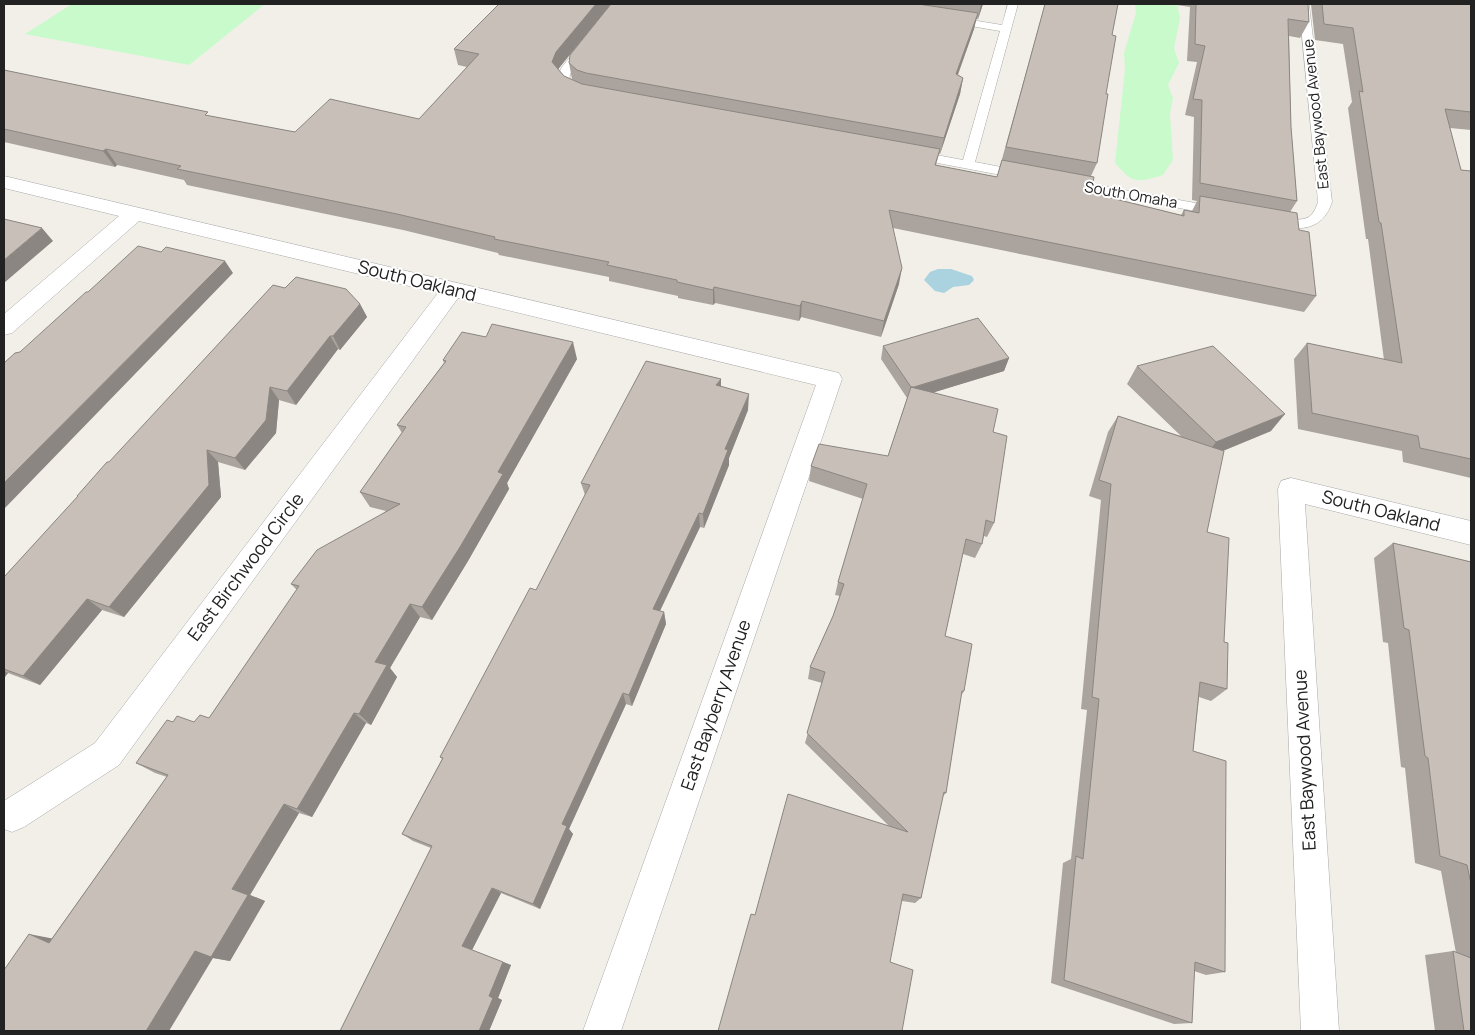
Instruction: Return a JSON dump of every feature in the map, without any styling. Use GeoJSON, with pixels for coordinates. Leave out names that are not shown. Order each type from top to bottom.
{"type":"FeatureCollection","features":[{"type":"Feature","properties":{"kind":"street","name":"South Oakland"},"geometry":{"type":"LineString","coordinates":[[4,182],[830,379]]}},
{"type":"Feature","properties":{"kind":"street"},"geometry":{"type":"LineString","coordinates":[[4,327],[135,213]]}},
{"type":"Feature","properties":{"kind":"street","name":"East Birchwood Circle"},"geometry":{"type":"LineString","coordinates":[[12,816],[107,754],[453,289]]}},
{"type":"Feature","properties":{"kind":"street","name":"East Bayberry Avenue"},"geometry":{"type":"LineString","coordinates":[[602,1031],[830,379]]}},
{"type":"Feature","properties":{"kind":"street","name":"South Oakland"},"geometry":{"type":"LineString","coordinates":[[1291,489],[1471,533]]}},
{"type":"Feature","properties":{"kind":"street","name":"East Baywood Avenue"},"geometry":{"type":"LineString","coordinates":[[1291,489],[1320,1031]]}},
{"type":"Feature","properties":{"kind":"lane"},"geometry":{"type":"LineString","coordinates":[[968,165],[1013,4]]}},
{"type":"Feature","properties":{"kind":"lane","name":"East Baywood Avenue"},"geometry":{"type":"LineString","coordinates":[[1264,219],[1301,224],[1315,221],[1323,213],[1325,202],[1304,4]]}},
{"type":"Feature","properties":{"kind":"lane"},"geometry":{"type":"LineString","coordinates":[[937,18],[1006,29]]}},
{"type":"Feature","properties":{"kind":"lane"},"geometry":{"type":"LineString","coordinates":[[594,96],[573,90],[565,84],[562,76],[566,68],[595,32]]}},
{"type":"Feature","properties":{"kind":"lane"},"geometry":{"type":"LineString","coordinates":[[901,152],[1035,177]]}},
{"type":"Feature","properties":{"kind":"lane","name":"South Omaha"},"geometry":{"type":"LineString","coordinates":[[1054,181],[1226,212]]}},
{"type":"Feature","properties":{"kind":"green space"},"geometry":{"type":"Polygon","coordinates":[[[72,4],[265,4],[189,65],[25,34],[72,4]]]}},
{"type":"Feature","properties":{"kind":"green space"},"geometry":{"type":"Polygon","coordinates":[[[1135,4],[1177,4],[1180,18],[1174,48],[1179,63],[1168,85],[1173,98],[1170,114],[1173,160],[1163,175],[1141,180],[1136,180],[1126,175],[1115,163],[1125,69],[1124,53],[1136,13],[1135,4]]]}},
{"type":"Feature","properties":{"kind":"water"},"geometry":{"type":"Polygon","coordinates":[[[938,269],[951,269],[972,276],[974,280],[969,285],[953,287],[944,293],[935,291],[924,280],[930,272],[938,269]]]}},
{"type":"Feature","properties":{"kind":"building"},"geometry":{"type":"Polygon","coordinates":[[[499,4],[596,4],[556,52],[552,62],[564,76],[582,84],[940,149],[935,165],[997,177],[1002,160],[1094,177],[1091,193],[1184,216],[1184,210],[1199,213],[1200,196],[1297,213],[1299,230],[1309,232],[1316,296],[889,210],[902,268],[884,321],[802,301],[800,306],[714,287],[713,290],[607,265],[609,262],[494,239],[495,237],[397,214],[177,169],[181,166],[106,149],[103,151],[4,129],[4,70],[208,112],[205,115],[295,132],[330,99],[419,119],[479,54],[454,49],[499,4]]]}},
{"type":"Feature","properties":{"kind":"building"},"geometry":{"type":"Polygon","coordinates":[[[611,4],[918,4],[978,13],[956,74],[963,78],[944,138],[577,70],[569,63],[570,55],[611,4]]]}},
{"type":"Feature","properties":{"kind":"building"},"geometry":{"type":"Polygon","coordinates":[[[1045,4],[1118,4],[1112,35],[1116,36],[1097,163],[1006,147],[1045,4]]]}},
{"type":"Feature","properties":{"kind":"building"},"geometry":{"type":"Polygon","coordinates":[[[1196,4],[1308,4],[1309,22],[1288,19],[1291,127],[1297,201],[1200,183],[1202,100],[1193,99],[1205,46],[1195,44],[1196,4]]]}},
{"type":"Feature","properties":{"kind":"building"},"geometry":{"type":"Polygon","coordinates":[[[1322,4],[1471,4],[1471,112],[1445,109],[1461,170],[1471,171],[1471,459],[1420,448],[1418,436],[1312,413],[1307,343],[1402,363],[1359,91],[1363,92],[1353,28],[1324,24],[1322,4]]]}},
{"type":"Feature","properties":{"kind":"building"},"geometry":{"type":"Polygon","coordinates":[[[4,219],[42,228],[4,260],[4,219]]]}},
{"type":"Feature","properties":{"kind":"building"},"geometry":{"type":"Polygon","coordinates":[[[138,246],[161,252],[166,247],[225,261],[4,483],[4,363],[15,353],[20,352],[138,246]]]}},
{"type":"Feature","properties":{"kind":"building"},"geometry":{"type":"Polygon","coordinates":[[[296,277],[346,289],[360,304],[333,336],[330,336],[287,391],[270,387],[266,420],[235,458],[207,450],[209,485],[109,607],[87,599],[23,676],[4,669],[4,577],[107,462],[273,285],[285,288],[296,277]]]}},
{"type":"Feature","properties":{"kind":"building"},"geometry":{"type":"Polygon","coordinates":[[[978,318],[1009,358],[911,387],[883,346],[978,318]]]}},
{"type":"Feature","properties":{"kind":"building"},"geometry":{"type":"Polygon","coordinates":[[[492,324],[573,342],[498,472],[503,474],[460,547],[422,607],[410,604],[375,662],[387,665],[359,714],[354,713],[297,809],[284,804],[232,889],[248,895],[211,957],[195,951],[146,1031],[4,1031],[4,970],[29,934],[49,943],[168,775],[136,763],[167,720],[173,722],[177,716],[194,722],[200,715],[209,718],[299,586],[291,584],[317,550],[400,504],[360,492],[406,427],[397,425],[446,361],[443,360],[462,332],[486,337],[492,324]]]}},
{"type":"Feature","properties":{"kind":"building"},"geometry":{"type":"Polygon","coordinates":[[[1213,346],[1285,414],[1216,442],[1137,366],[1213,346]]]}},
{"type":"Feature","properties":{"kind":"building"},"geometry":{"type":"Polygon","coordinates":[[[646,361],[721,379],[716,385],[749,394],[725,449],[728,450],[703,514],[699,513],[653,609],[664,612],[629,695],[623,693],[562,824],[567,826],[533,904],[492,888],[462,946],[503,962],[489,996],[493,998],[479,1031],[340,1031],[432,846],[402,834],[443,758],[440,757],[530,588],[536,590],[590,485],[581,483],[646,361]]]}},
{"type":"Feature","properties":{"kind":"building"},"geometry":{"type":"Polygon","coordinates":[[[911,387],[998,409],[993,432],[1007,436],[994,523],[986,520],[982,544],[966,539],[945,636],[972,644],[964,691],[962,691],[946,793],[944,792],[921,898],[903,894],[890,962],[913,970],[902,1031],[718,1031],[751,914],[755,915],[788,794],[908,832],[807,733],[825,672],[810,667],[833,616],[844,584],[838,582],[867,484],[811,466],[819,444],[888,456],[911,387]]]}},
{"type":"Feature","properties":{"kind":"building"},"geometry":{"type":"Polygon","coordinates":[[[1118,416],[1224,451],[1207,532],[1229,538],[1224,642],[1228,643],[1227,689],[1200,682],[1193,751],[1226,761],[1225,972],[1195,962],[1192,1023],[1064,980],[1076,856],[1083,859],[1099,699],[1092,697],[1111,484],[1099,480],[1118,416]]]}},
{"type":"Feature","properties":{"kind":"building"},"geometry":{"type":"Polygon","coordinates":[[[1393,543],[1471,562],[1471,884],[1467,865],[1440,856],[1409,630],[1404,628],[1393,543]]]}},
{"type":"Feature","properties":{"kind":"building"},"geometry":{"type":"Polygon","coordinates":[[[1453,951],[1471,958],[1471,1031],[1464,1031],[1453,951]]]}}]}
